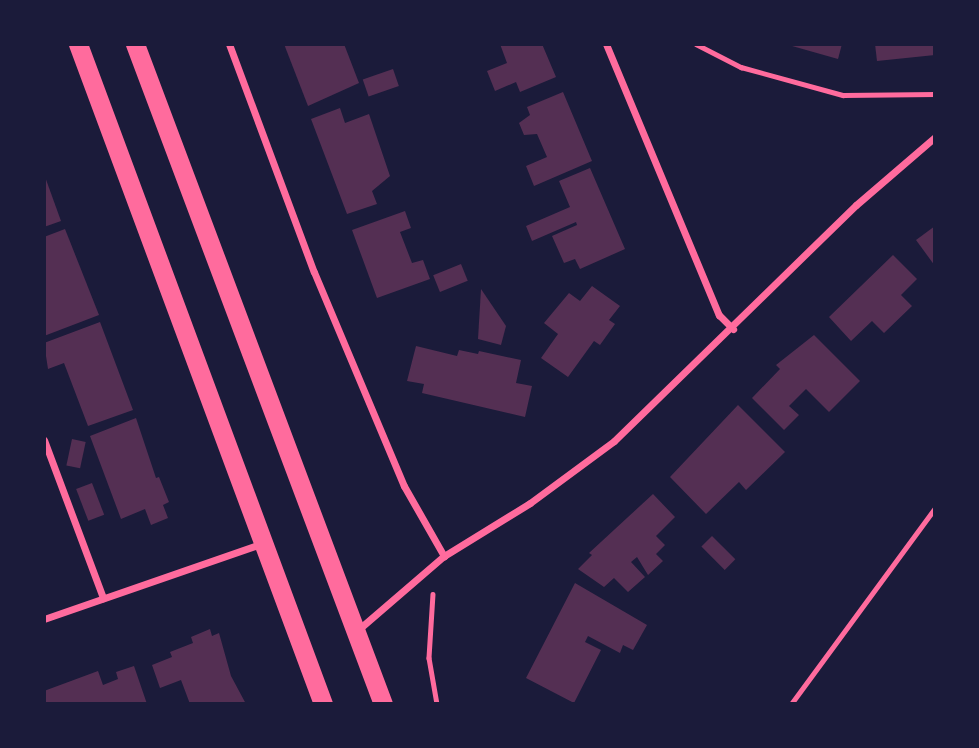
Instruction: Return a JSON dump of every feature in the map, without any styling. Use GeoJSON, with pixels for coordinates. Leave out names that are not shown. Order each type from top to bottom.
{"type":"FeatureCollection","features":[{"type":"Feature","properties":{"kind":"highway"},"geometry":{"type":"LineString","coordinates":[[78,44],[261,544],[323,704]]}},
{"type":"Feature","properties":{"kind":"highway"},"geometry":{"type":"LineString","coordinates":[[135,44],[383,704]]}},
{"type":"Feature","properties":{"kind":"street"},"geometry":{"type":"LineString","coordinates":[[229,44],[314,272],[404,486],[444,556]]}},
{"type":"Feature","properties":{"kind":"street"},"geometry":{"type":"LineString","coordinates":[[606,44],[719,315],[733,329]]}},
{"type":"Feature","properties":{"kind":"street"},"geometry":{"type":"LineString","coordinates":[[355,632],[444,556],[530,503],[614,441],[733,329],[856,205],[935,137]]}},
{"type":"Feature","properties":{"kind":"street"},"geometry":{"type":"LineString","coordinates":[[44,440],[103,598]]}},
{"type":"Feature","properties":{"kind":"street"},"geometry":{"type":"LineString","coordinates":[[44,619],[261,544]]}},
{"type":"Feature","properties":{"kind":"path"},"geometry":{"type":"LineString","coordinates":[[696,44],[741,67],[843,95],[935,94]]}},
{"type":"Feature","properties":{"kind":"path"},"geometry":{"type":"LineString","coordinates":[[791,704],[935,508]]}},
{"type":"Feature","properties":{"kind":"path"},"geometry":{"type":"LineString","coordinates":[[437,704],[429,658],[433,595],[444,556]]}},
{"type":"Feature","properties":{"kind":"building"},"geometry":{"type":"Polygon","coordinates":[[[284,44],[344,44],[359,83],[308,106],[284,44]]]}},
{"type":"Feature","properties":{"kind":"building"},"geometry":{"type":"Polygon","coordinates":[[[500,44],[542,44],[556,77],[520,92],[516,82],[495,91],[487,71],[507,63],[500,44]]]}},
{"type":"Feature","properties":{"kind":"building"},"geometry":{"type":"Polygon","coordinates":[[[785,44],[842,44],[838,59],[785,44]]]}},
{"type":"Feature","properties":{"kind":"building"},"geometry":{"type":"Polygon","coordinates":[[[875,44],[935,44],[935,55],[877,61],[875,44]]]}},
{"type":"Feature","properties":{"kind":"building"},"geometry":{"type":"Polygon","coordinates":[[[393,69],[399,86],[369,96],[363,79],[393,69]]]}},
{"type":"Feature","properties":{"kind":"building"},"geometry":{"type":"Polygon","coordinates":[[[563,92],[592,161],[534,186],[526,166],[547,157],[537,134],[524,135],[519,123],[530,115],[527,107],[563,92]]]}},
{"type":"Feature","properties":{"kind":"building"},"geometry":{"type":"Polygon","coordinates":[[[340,108],[345,123],[369,114],[390,176],[372,191],[377,204],[347,214],[311,119],[340,108]]]}},
{"type":"Feature","properties":{"kind":"building"},"geometry":{"type":"Polygon","coordinates":[[[590,168],[625,249],[580,269],[575,259],[564,263],[552,236],[577,225],[576,222],[532,241],[526,226],[570,207],[559,181],[590,168]]]}},
{"type":"Feature","properties":{"kind":"building"},"geometry":{"type":"Polygon","coordinates":[[[44,174],[61,221],[44,227],[44,174]]]}},
{"type":"Feature","properties":{"kind":"building"},"geometry":{"type":"Polygon","coordinates":[[[405,211],[411,228],[400,232],[412,263],[423,260],[430,279],[377,298],[352,230],[405,211]]]}},
{"type":"Feature","properties":{"kind":"building"},"geometry":{"type":"Polygon","coordinates":[[[935,226],[935,266],[916,240],[935,226]]]}},
{"type":"Feature","properties":{"kind":"building"},"geometry":{"type":"Polygon","coordinates":[[[65,229],[99,315],[44,336],[44,237],[65,229]]]}},
{"type":"Feature","properties":{"kind":"building"},"geometry":{"type":"Polygon","coordinates":[[[893,255],[917,279],[901,295],[912,306],[884,333],[872,321],[851,341],[829,317],[893,255]]]}},
{"type":"Feature","properties":{"kind":"building"},"geometry":{"type":"Polygon","coordinates":[[[461,264],[468,281],[440,292],[433,275],[461,264]]]}},
{"type":"Feature","properties":{"kind":"building"},"geometry":{"type":"Polygon","coordinates":[[[592,286],[620,306],[609,320],[615,324],[600,345],[594,341],[568,377],[541,358],[558,334],[544,323],[569,293],[580,301],[592,286]]]}},
{"type":"Feature","properties":{"kind":"building"},"geometry":{"type":"Polygon","coordinates":[[[481,289],[506,326],[501,345],[478,339],[481,289]]]}},
{"type":"Feature","properties":{"kind":"building"},"geometry":{"type":"Polygon","coordinates":[[[100,322],[133,410],[88,426],[64,363],[48,369],[44,343],[100,322]]]}},
{"type":"Feature","properties":{"kind":"building"},"geometry":{"type":"Polygon","coordinates":[[[814,335],[860,381],[829,412],[806,389],[789,406],[799,415],[784,430],[752,398],[780,369],[776,365],[814,335]]]}},
{"type":"Feature","properties":{"kind":"building"},"geometry":{"type":"Polygon","coordinates":[[[416,346],[457,356],[459,350],[478,354],[479,351],[521,360],[516,383],[532,386],[525,417],[422,393],[424,384],[407,381],[416,346]]]}},
{"type":"Feature","properties":{"kind":"building"},"geometry":{"type":"Polygon","coordinates":[[[738,405],[785,452],[746,490],[739,482],[706,514],[670,477],[738,405]]]}},
{"type":"Feature","properties":{"kind":"building"},"geometry":{"type":"Polygon","coordinates":[[[136,418],[156,478],[159,477],[169,502],[163,505],[168,518],[151,525],[145,509],[121,519],[90,436],[136,418]]]}},
{"type":"Feature","properties":{"kind":"building"},"geometry":{"type":"Polygon","coordinates":[[[72,439],[86,442],[80,468],[66,465],[72,439]]]}},
{"type":"Feature","properties":{"kind":"building"},"geometry":{"type":"Polygon","coordinates":[[[92,483],[104,515],[88,521],[76,489],[92,483]]]}},
{"type":"Feature","properties":{"kind":"building"},"geometry":{"type":"Polygon","coordinates":[[[653,494],[675,517],[656,536],[665,545],[656,554],[663,561],[648,575],[637,557],[631,562],[645,577],[628,592],[614,578],[604,587],[578,569],[592,555],[589,553],[653,494]]]}},
{"type":"Feature","properties":{"kind":"building"},"geometry":{"type":"Polygon","coordinates":[[[712,536],[735,559],[725,570],[701,547],[712,536]]]}},
{"type":"Feature","properties":{"kind":"building"},"geometry":{"type":"Polygon","coordinates":[[[575,583],[647,625],[633,650],[623,645],[620,653],[588,636],[585,642],[601,650],[574,703],[526,678],[575,583]]]}},
{"type":"Feature","properties":{"kind":"building"},"geometry":{"type":"Polygon","coordinates":[[[210,629],[212,636],[219,633],[231,676],[246,704],[190,704],[181,680],[160,688],[152,665],[172,657],[170,652],[193,643],[191,637],[210,629]]]}},
{"type":"Feature","properties":{"kind":"building"},"geometry":{"type":"Polygon","coordinates":[[[134,666],[147,704],[44,704],[44,691],[98,671],[103,685],[118,679],[116,672],[134,666]]]}}]}
